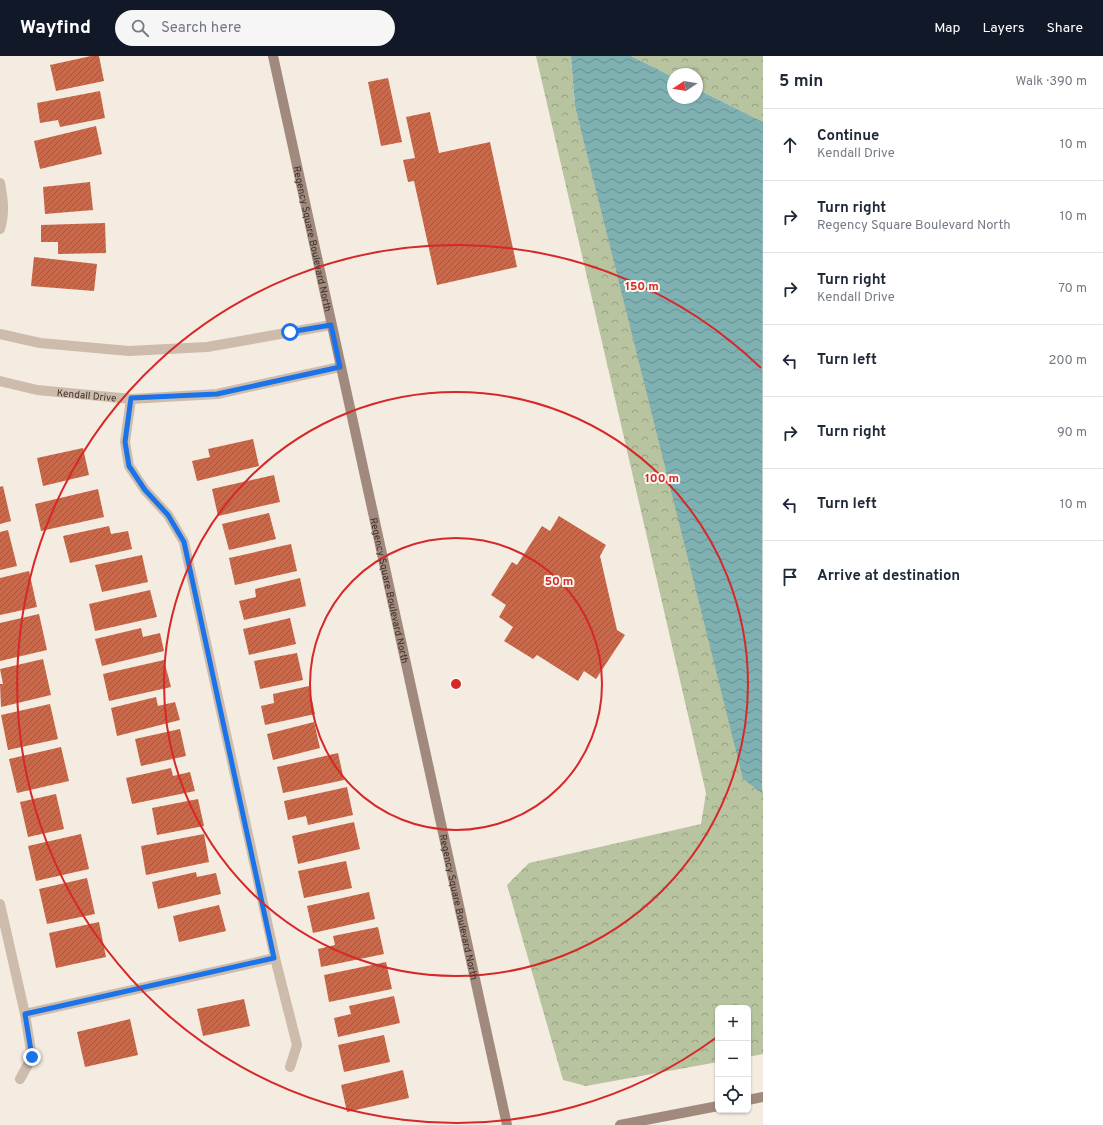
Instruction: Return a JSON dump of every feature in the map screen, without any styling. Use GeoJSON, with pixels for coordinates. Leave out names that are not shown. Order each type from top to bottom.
{"type":"FeatureCollection","features":[{"type":"Feature","properties":{"kind":"street","name":"Regency Square Boulevard North"},"geometry":{"type":"LineString","coordinates":[[273,56],[507,1125]]}},
{"type":"Feature","properties":{"kind":"street"},"geometry":{"type":"LineString","coordinates":[[0,183],[3,219],[0,229]]}},
{"type":"Feature","properties":{"kind":"street"},"geometry":{"type":"LineString","coordinates":[[0,334],[40,342],[129,351],[207,347],[331,325]]}},
{"type":"Feature","properties":{"kind":"street","name":"Kendall Drive"},"geometry":{"type":"LineString","coordinates":[[0,381],[37,390],[131,398],[217,394],[340,367]]}},
{"type":"Feature","properties":{"kind":"street"},"geometry":{"type":"LineString","coordinates":[[131,398],[125,442],[129,466],[145,490],[168,515],[184,542],[274,958],[297,1045],[290,1067]]}},
{"type":"Feature","properties":{"kind":"street"},"geometry":{"type":"LineString","coordinates":[[0,904],[25,1014],[32,1057],[20,1079]]}},
{"type":"Feature","properties":{"kind":"street"},"geometry":{"type":"LineString","coordinates":[[25,1014],[274,958]]}},
{"type":"Feature","properties":{"kind":"street"},"geometry":{"type":"LineString","coordinates":[[751,1099],[763,1097]]}},
{"type":"Feature","properties":{"kind":"street"},"geometry":{"type":"LineString","coordinates":[[620,1125],[715,1107]]}},
{"type":"Feature","properties":{"kind":"green space"},"geometry":{"type":"Polygon","coordinates":[[[536,56],[571,56],[575,106],[763,792],[763,1054],[751,1056],[751,1005],[715,1005],[715,1063],[586,1086],[563,1080],[507,885],[529,863],[701,824],[706,793],[536,56]]]}},
{"type":"Feature","properties":{"kind":"green space"},"geometry":{"type":"Polygon","coordinates":[[[631,56],[763,56],[763,122],[703,92],[703,68],[667,68],[667,74],[631,56]]]}},
{"type":"Feature","properties":{"kind":"water"},"geometry":{"type":"Polygon","coordinates":[[[571,56],[631,56],[667,74],[667,104],[703,104],[703,92],[763,122],[762,793],[743,779],[575,106],[571,56]]]}},
{"type":"Feature","properties":{"kind":"building"},"geometry":{"type":"Polygon","coordinates":[[[91,56],[99,56],[104,81],[56,91],[50,65],[91,56]]]}},
{"type":"Feature","properties":{"kind":"building"},"geometry":{"type":"Polygon","coordinates":[[[388,78],[402,142],[381,146],[368,82],[388,78]]]}},
{"type":"Feature","properties":{"kind":"building"},"geometry":{"type":"Polygon","coordinates":[[[100,91],[105,118],[60,127],[58,120],[40,123],[37,103],[100,91]]]}},
{"type":"Feature","properties":{"kind":"building"},"geometry":{"type":"Polygon","coordinates":[[[430,112],[439,153],[490,142],[517,267],[437,285],[414,181],[408,182],[403,160],[415,158],[406,117],[430,112]]]}},
{"type":"Feature","properties":{"kind":"building"},"geometry":{"type":"Polygon","coordinates":[[[96,126],[102,154],[40,169],[34,141],[96,126]]]}},
{"type":"Feature","properties":{"kind":"building"},"geometry":{"type":"Polygon","coordinates":[[[90,182],[93,210],[45,214],[43,187],[90,182]]]}},
{"type":"Feature","properties":{"kind":"building"},"geometry":{"type":"Polygon","coordinates":[[[105,223],[106,253],[58,254],[58,242],[41,242],[41,225],[105,223]]]}},
{"type":"Feature","properties":{"kind":"building"},"geometry":{"type":"Polygon","coordinates":[[[34,257],[97,264],[94,291],[31,286],[34,257]]]}},
{"type":"Feature","properties":{"kind":"building"},"geometry":{"type":"Polygon","coordinates":[[[253,439],[259,466],[197,481],[192,461],[210,457],[208,449],[253,439]]]}},
{"type":"Feature","properties":{"kind":"building"},"geometry":{"type":"Polygon","coordinates":[[[83,448],[89,475],[43,486],[37,458],[83,448]]]}},
{"type":"Feature","properties":{"kind":"building"},"geometry":{"type":"Polygon","coordinates":[[[274,475],[280,502],[218,516],[212,489],[274,475]]]}},
{"type":"Feature","properties":{"kind":"building"},"geometry":{"type":"Polygon","coordinates":[[[3,486],[11,521],[0,524],[0,487],[3,486]]]}},
{"type":"Feature","properties":{"kind":"building"},"geometry":{"type":"Polygon","coordinates":[[[98,489],[104,517],[41,531],[35,504],[98,489]]]}},
{"type":"Feature","properties":{"kind":"building"},"geometry":{"type":"Polygon","coordinates":[[[269,513],[276,539],[229,550],[222,524],[269,513]]]}},
{"type":"Feature","properties":{"kind":"building"},"geometry":{"type":"Polygon","coordinates":[[[559,516],[606,545],[600,556],[617,630],[625,635],[596,679],[584,671],[578,681],[537,655],[533,659],[504,641],[513,627],[499,617],[506,605],[491,595],[512,562],[517,565],[542,526],[550,531],[559,516]]]}},
{"type":"Feature","properties":{"kind":"building"},"geometry":{"type":"Polygon","coordinates":[[[109,526],[111,534],[128,531],[132,549],[70,563],[63,536],[109,526]]]}},
{"type":"Feature","properties":{"kind":"building"},"geometry":{"type":"Polygon","coordinates":[[[8,530],[17,566],[0,570],[0,532],[8,530]]]}},
{"type":"Feature","properties":{"kind":"building"},"geometry":{"type":"Polygon","coordinates":[[[291,544],[297,571],[235,585],[229,558],[291,544]]]}},
{"type":"Feature","properties":{"kind":"building"},"geometry":{"type":"Polygon","coordinates":[[[142,555],[148,582],[102,592],[95,565],[142,555]]]}},
{"type":"Feature","properties":{"kind":"building"},"geometry":{"type":"Polygon","coordinates":[[[29,571],[37,607],[0,615],[0,578],[29,571]]]}},
{"type":"Feature","properties":{"kind":"building"},"geometry":{"type":"Polygon","coordinates":[[[300,578],[306,606],[244,620],[239,601],[256,597],[255,589],[300,578]]]}},
{"type":"Feature","properties":{"kind":"building"},"geometry":{"type":"Polygon","coordinates":[[[150,590],[157,617],[95,631],[89,604],[150,590]]]}},
{"type":"Feature","properties":{"kind":"building"},"geometry":{"type":"Polygon","coordinates":[[[39,614],[47,650],[0,661],[0,623],[39,614]]]}},
{"type":"Feature","properties":{"kind":"building"},"geometry":{"type":"Polygon","coordinates":[[[290,618],[296,644],[249,655],[243,629],[290,618]]]}},
{"type":"Feature","properties":{"kind":"building"},"geometry":{"type":"Polygon","coordinates":[[[141,628],[143,637],[160,633],[164,651],[102,666],[95,639],[141,628]]]}},
{"type":"Feature","properties":{"kind":"building"},"geometry":{"type":"Polygon","coordinates":[[[297,653],[303,680],[260,689],[254,661],[297,653]]]}},
{"type":"Feature","properties":{"kind":"building"},"geometry":{"type":"Polygon","coordinates":[[[43,659],[51,695],[1,707],[0,684],[3,684],[0,669],[43,659]]]}},
{"type":"Feature","properties":{"kind":"building"},"geometry":{"type":"Polygon","coordinates":[[[164,660],[171,687],[109,701],[103,674],[164,660]]]}},
{"type":"Feature","properties":{"kind":"building"},"geometry":{"type":"Polygon","coordinates":[[[309,686],[315,714],[265,725],[261,706],[274,703],[273,694],[309,686]]]}},
{"type":"Feature","properties":{"kind":"building"},"geometry":{"type":"Polygon","coordinates":[[[156,697],[158,706],[175,702],[180,720],[117,736],[111,708],[156,697]]]}},
{"type":"Feature","properties":{"kind":"building"},"geometry":{"type":"Polygon","coordinates":[[[50,704],[58,739],[8,750],[1,715],[50,704]]]}},
{"type":"Feature","properties":{"kind":"building"},"geometry":{"type":"Polygon","coordinates":[[[314,722],[320,748],[273,760],[267,734],[314,722]]]}},
{"type":"Feature","properties":{"kind":"building"},"geometry":{"type":"Polygon","coordinates":[[[180,729],[186,756],[141,766],[135,739],[180,729]]]}},
{"type":"Feature","properties":{"kind":"building"},"geometry":{"type":"Polygon","coordinates":[[[61,747],[69,781],[17,793],[9,759],[61,747]]]}},
{"type":"Feature","properties":{"kind":"building"},"geometry":{"type":"Polygon","coordinates":[[[338,753],[344,780],[283,793],[277,767],[338,753]]]}},
{"type":"Feature","properties":{"kind":"building"},"geometry":{"type":"Polygon","coordinates":[[[171,768],[173,776],[190,772],[195,791],[132,804],[126,778],[171,768]]]}},
{"type":"Feature","properties":{"kind":"building"},"geometry":{"type":"Polygon","coordinates":[[[347,787],[353,815],[308,825],[306,816],[288,820],[284,801],[347,787]]]}},
{"type":"Feature","properties":{"kind":"building"},"geometry":{"type":"Polygon","coordinates":[[[56,794],[64,829],[28,837],[20,802],[56,794]]]}},
{"type":"Feature","properties":{"kind":"building"},"geometry":{"type":"Polygon","coordinates":[[[198,799],[204,826],[157,835],[152,808],[198,799]]]}},
{"type":"Feature","properties":{"kind":"building"},"geometry":{"type":"Polygon","coordinates":[[[354,822],[360,849],[298,864],[292,836],[354,822]]]}},
{"type":"Feature","properties":{"kind":"building"},"geometry":{"type":"Polygon","coordinates":[[[81,834],[89,869],[36,881],[28,846],[81,834]]]}},
{"type":"Feature","properties":{"kind":"building"},"geometry":{"type":"Polygon","coordinates":[[[204,834],[209,862],[146,875],[141,846],[204,834]]]}},
{"type":"Feature","properties":{"kind":"building"},"geometry":{"type":"Polygon","coordinates":[[[346,861],[352,888],[304,898],[298,871],[346,861]]]}},
{"type":"Feature","properties":{"kind":"building"},"geometry":{"type":"Polygon","coordinates":[[[196,872],[197,877],[216,873],[221,894],[158,909],[152,882],[196,872]]]}},
{"type":"Feature","properties":{"kind":"building"},"geometry":{"type":"Polygon","coordinates":[[[87,878],[95,914],[47,924],[39,889],[87,878]]]}},
{"type":"Feature","properties":{"kind":"building"},"geometry":{"type":"Polygon","coordinates":[[[369,892],[375,919],[313,933],[307,906],[369,892]]]}},
{"type":"Feature","properties":{"kind":"building"},"geometry":{"type":"Polygon","coordinates":[[[219,905],[226,931],[179,942],[173,916],[219,905]]]}},
{"type":"Feature","properties":{"kind":"building"},"geometry":{"type":"Polygon","coordinates":[[[99,922],[106,957],[56,968],[49,933],[99,922]]]}},
{"type":"Feature","properties":{"kind":"building"},"geometry":{"type":"Polygon","coordinates":[[[378,927],[384,954],[321,967],[318,949],[335,945],[333,936],[378,927]]]}},
{"type":"Feature","properties":{"kind":"building"},"geometry":{"type":"Polygon","coordinates":[[[386,962],[392,989],[329,1002],[324,975],[386,962]]]}},
{"type":"Feature","properties":{"kind":"building"},"geometry":{"type":"Polygon","coordinates":[[[394,996],[400,1023],[338,1037],[334,1018],[351,1014],[349,1006],[394,996]]]}},
{"type":"Feature","properties":{"kind":"building"},"geometry":{"type":"Polygon","coordinates":[[[244,999],[250,1026],[203,1036],[197,1009],[244,999]]]}},
{"type":"Feature","properties":{"kind":"building"},"geometry":{"type":"Polygon","coordinates":[[[130,1019],[138,1055],[85,1067],[77,1032],[130,1019]]]}},
{"type":"Feature","properties":{"kind":"building"},"geometry":{"type":"Polygon","coordinates":[[[384,1035],[390,1062],[344,1072],[338,1045],[384,1035]]]}},
{"type":"Feature","properties":{"kind":"building"},"geometry":{"type":"Polygon","coordinates":[[[403,1070],[409,1098],[347,1112],[341,1085],[403,1070]]]}},
{"type":"Feature","properties":{"kind":"route"},"geometry":{"type":"LineString","coordinates":[[32,1057],[25,1014],[274,958],[184,542],[168,515],[145,490],[129,466],[125,442],[131,398],[217,394],[340,367],[331,325],[290,332]]}}]}
